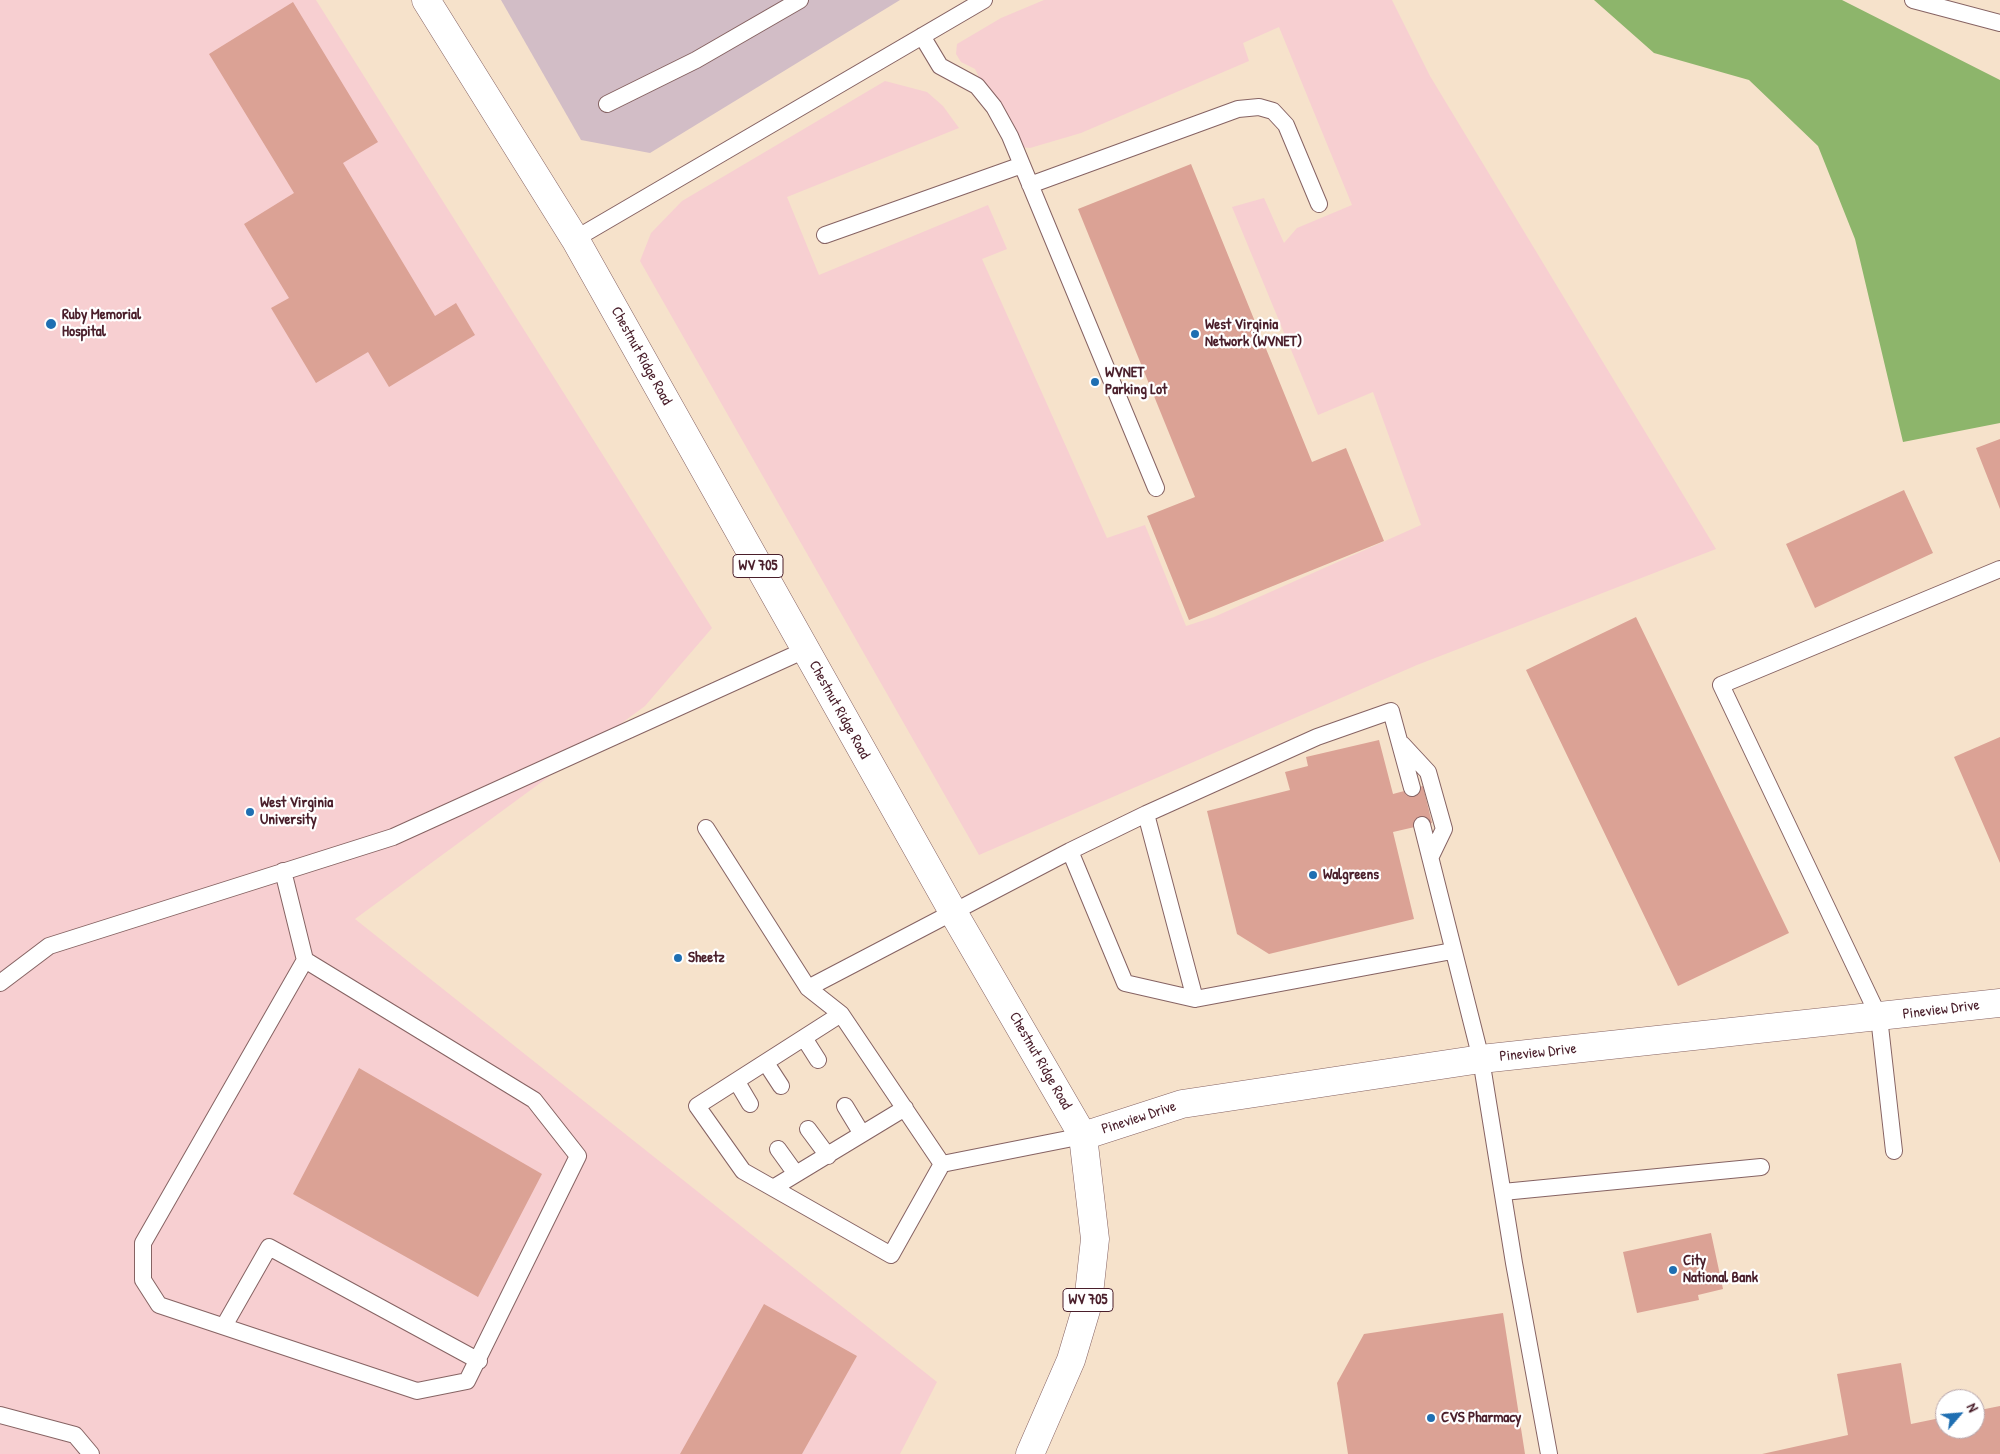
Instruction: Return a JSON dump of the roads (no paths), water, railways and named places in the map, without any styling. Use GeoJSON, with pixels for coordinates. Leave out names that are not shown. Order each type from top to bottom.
{"type":"FeatureCollection","features":[{"type":"Feature","properties":{"kind":"main road","name":"Chestnut Ridge Road"},"geometry":{"type":"LineString","coordinates":[[426,0],[575,239],[953,912],[1083,1136],[1095,1239],[1088,1302],[1070,1360],[1030,1454]]}},
{"type":"Feature","properties":{"kind":"main road","name":"Pineview Drive"},"geometry":{"type":"LineString","coordinates":[[1083,1136],[1182,1104],[1481,1059],[1879,1018],[2000,1003]]}},
{"type":"Feature","properties":{"kind":"lane"},"geometry":{"type":"LineString","coordinates":[[607,104],[696,60],[800,0]]}},
{"type":"Feature","properties":{"kind":"lane"},"geometry":{"type":"LineString","coordinates":[[575,239],[984,0]]}},
{"type":"Feature","properties":{"kind":"lane"},"geometry":{"type":"LineString","coordinates":[[1913,0],[2000,24]]}},
{"type":"Feature","properties":{"kind":"lane"},"geometry":{"type":"LineString","coordinates":[[922,36],[940,66],[977,86],[994,108],[1010,136],[1156,488]]}},
{"type":"Feature","properties":{"kind":"lane"},"geometry":{"type":"LineString","coordinates":[[1030,185],[1238,109],[1259,107],[1273,112],[1286,125],[1319,204]]}},
{"type":"Feature","properties":{"kind":"lane"},"geometry":{"type":"LineString","coordinates":[[825,235],[1022,165]]}},
{"type":"Feature","properties":{"kind":"lane"},"geometry":{"type":"LineString","coordinates":[[1894,1151],[1879,1018],[1721,685],[2000,569]]}},
{"type":"Feature","properties":{"kind":"lane"},"geometry":{"type":"LineString","coordinates":[[0,983],[49,946],[393,837],[805,650]]}},
{"type":"Feature","properties":{"kind":"lane"},"geometry":{"type":"LineString","coordinates":[[808,988],[1070,851],[1146,814],[1317,736],[1391,711],[1412,788]]}},
{"type":"Feature","properties":{"kind":"lane"},"geometry":{"type":"LineString","coordinates":[[1401,742],[1428,772],[1444,829],[1431,856]]}},
{"type":"Feature","properties":{"kind":"lane"},"geometry":{"type":"LineString","coordinates":[[1146,814],[1196,998]]}},
{"type":"Feature","properties":{"kind":"lane"},"geometry":{"type":"LineString","coordinates":[[1422,825],[1431,856],[1452,951],[1481,1059],[1514,1263],[1549,1454]]}},
{"type":"Feature","properties":{"kind":"lane"},"geometry":{"type":"LineString","coordinates":[[706,828],[808,988],[841,1014],[942,1164]]}},
{"type":"Feature","properties":{"kind":"lane"},"geometry":{"type":"LineString","coordinates":[[1070,851],[1125,983],[1196,998],[1452,951]]}},
{"type":"Feature","properties":{"kind":"lane"},"geometry":{"type":"LineString","coordinates":[[283,871],[305,960],[143,1243],[143,1280],[159,1305],[417,1390],[467,1382],[479,1361],[578,1156],[534,1100],[305,960]]}},
{"type":"Feature","properties":{"kind":"lane"},"geometry":{"type":"LineString","coordinates":[[841,1014],[698,1106],[743,1171],[891,1255],[942,1164],[1083,1136]]}},
{"type":"Feature","properties":{"kind":"lane"},"geometry":{"type":"LineString","coordinates":[[804,1038],[818,1060]]}},
{"type":"Feature","properties":{"kind":"lane"},"geometry":{"type":"LineString","coordinates":[[766,1062],[781,1086]]}},
{"type":"Feature","properties":{"kind":"lane"},"geometry":{"type":"LineString","coordinates":[[738,1082],[750,1104]]}},
{"type":"Feature","properties":{"kind":"lane"},"geometry":{"type":"LineString","coordinates":[[845,1106],[862,1134]]}},
{"type":"Feature","properties":{"kind":"lane"},"geometry":{"type":"LineString","coordinates":[[773,1188],[905,1108]]}},
{"type":"Feature","properties":{"kind":"lane"},"geometry":{"type":"LineString","coordinates":[[808,1129],[828,1156]]}},
{"type":"Feature","properties":{"kind":"lane"},"geometry":{"type":"LineString","coordinates":[[778,1149],[796,1174]]}},
{"type":"Feature","properties":{"kind":"lane"},"geometry":{"type":"LineString","coordinates":[[1503,1192],[1761,1167]]}},
{"type":"Feature","properties":{"kind":"lane"},"geometry":{"type":"LineString","coordinates":[[224,1326],[270,1247],[479,1361]]}},
{"type":"Feature","properties":{"kind":"lane"},"geometry":{"type":"LineString","coordinates":[[0,1415],[76,1435],[91,1454]]}},
{"type":"Feature","properties":{"kind":"place","name":"Ruby Memorial Hospital"},"geometry":{"type":"Point","coordinates":[51,324]}},
{"type":"Feature","properties":{"kind":"place","name":"West Virginia Network (WVNET)"},"geometry":{"type":"Point","coordinates":[1195,334]}},
{"type":"Feature","properties":{"kind":"place","name":"WVNET Parking Lot"},"geometry":{"type":"Point","coordinates":[1095,382]}},
{"type":"Feature","properties":{"kind":"place","name":"West Virginia University"},"geometry":{"type":"Point","coordinates":[250,812]}},
{"type":"Feature","properties":{"kind":"place","name":"Walgreens"},"geometry":{"type":"Point","coordinates":[1313,875]}},
{"type":"Feature","properties":{"kind":"place","name":"Sheetz"},"geometry":{"type":"Point","coordinates":[678,958]}},
{"type":"Feature","properties":{"kind":"place","name":"City National Bank"},"geometry":{"type":"Point","coordinates":[1673,1270]}},
{"type":"Feature","properties":{"kind":"place","name":"CVS Pharmacy"},"geometry":{"type":"Point","coordinates":[1431,1418]}}]}
